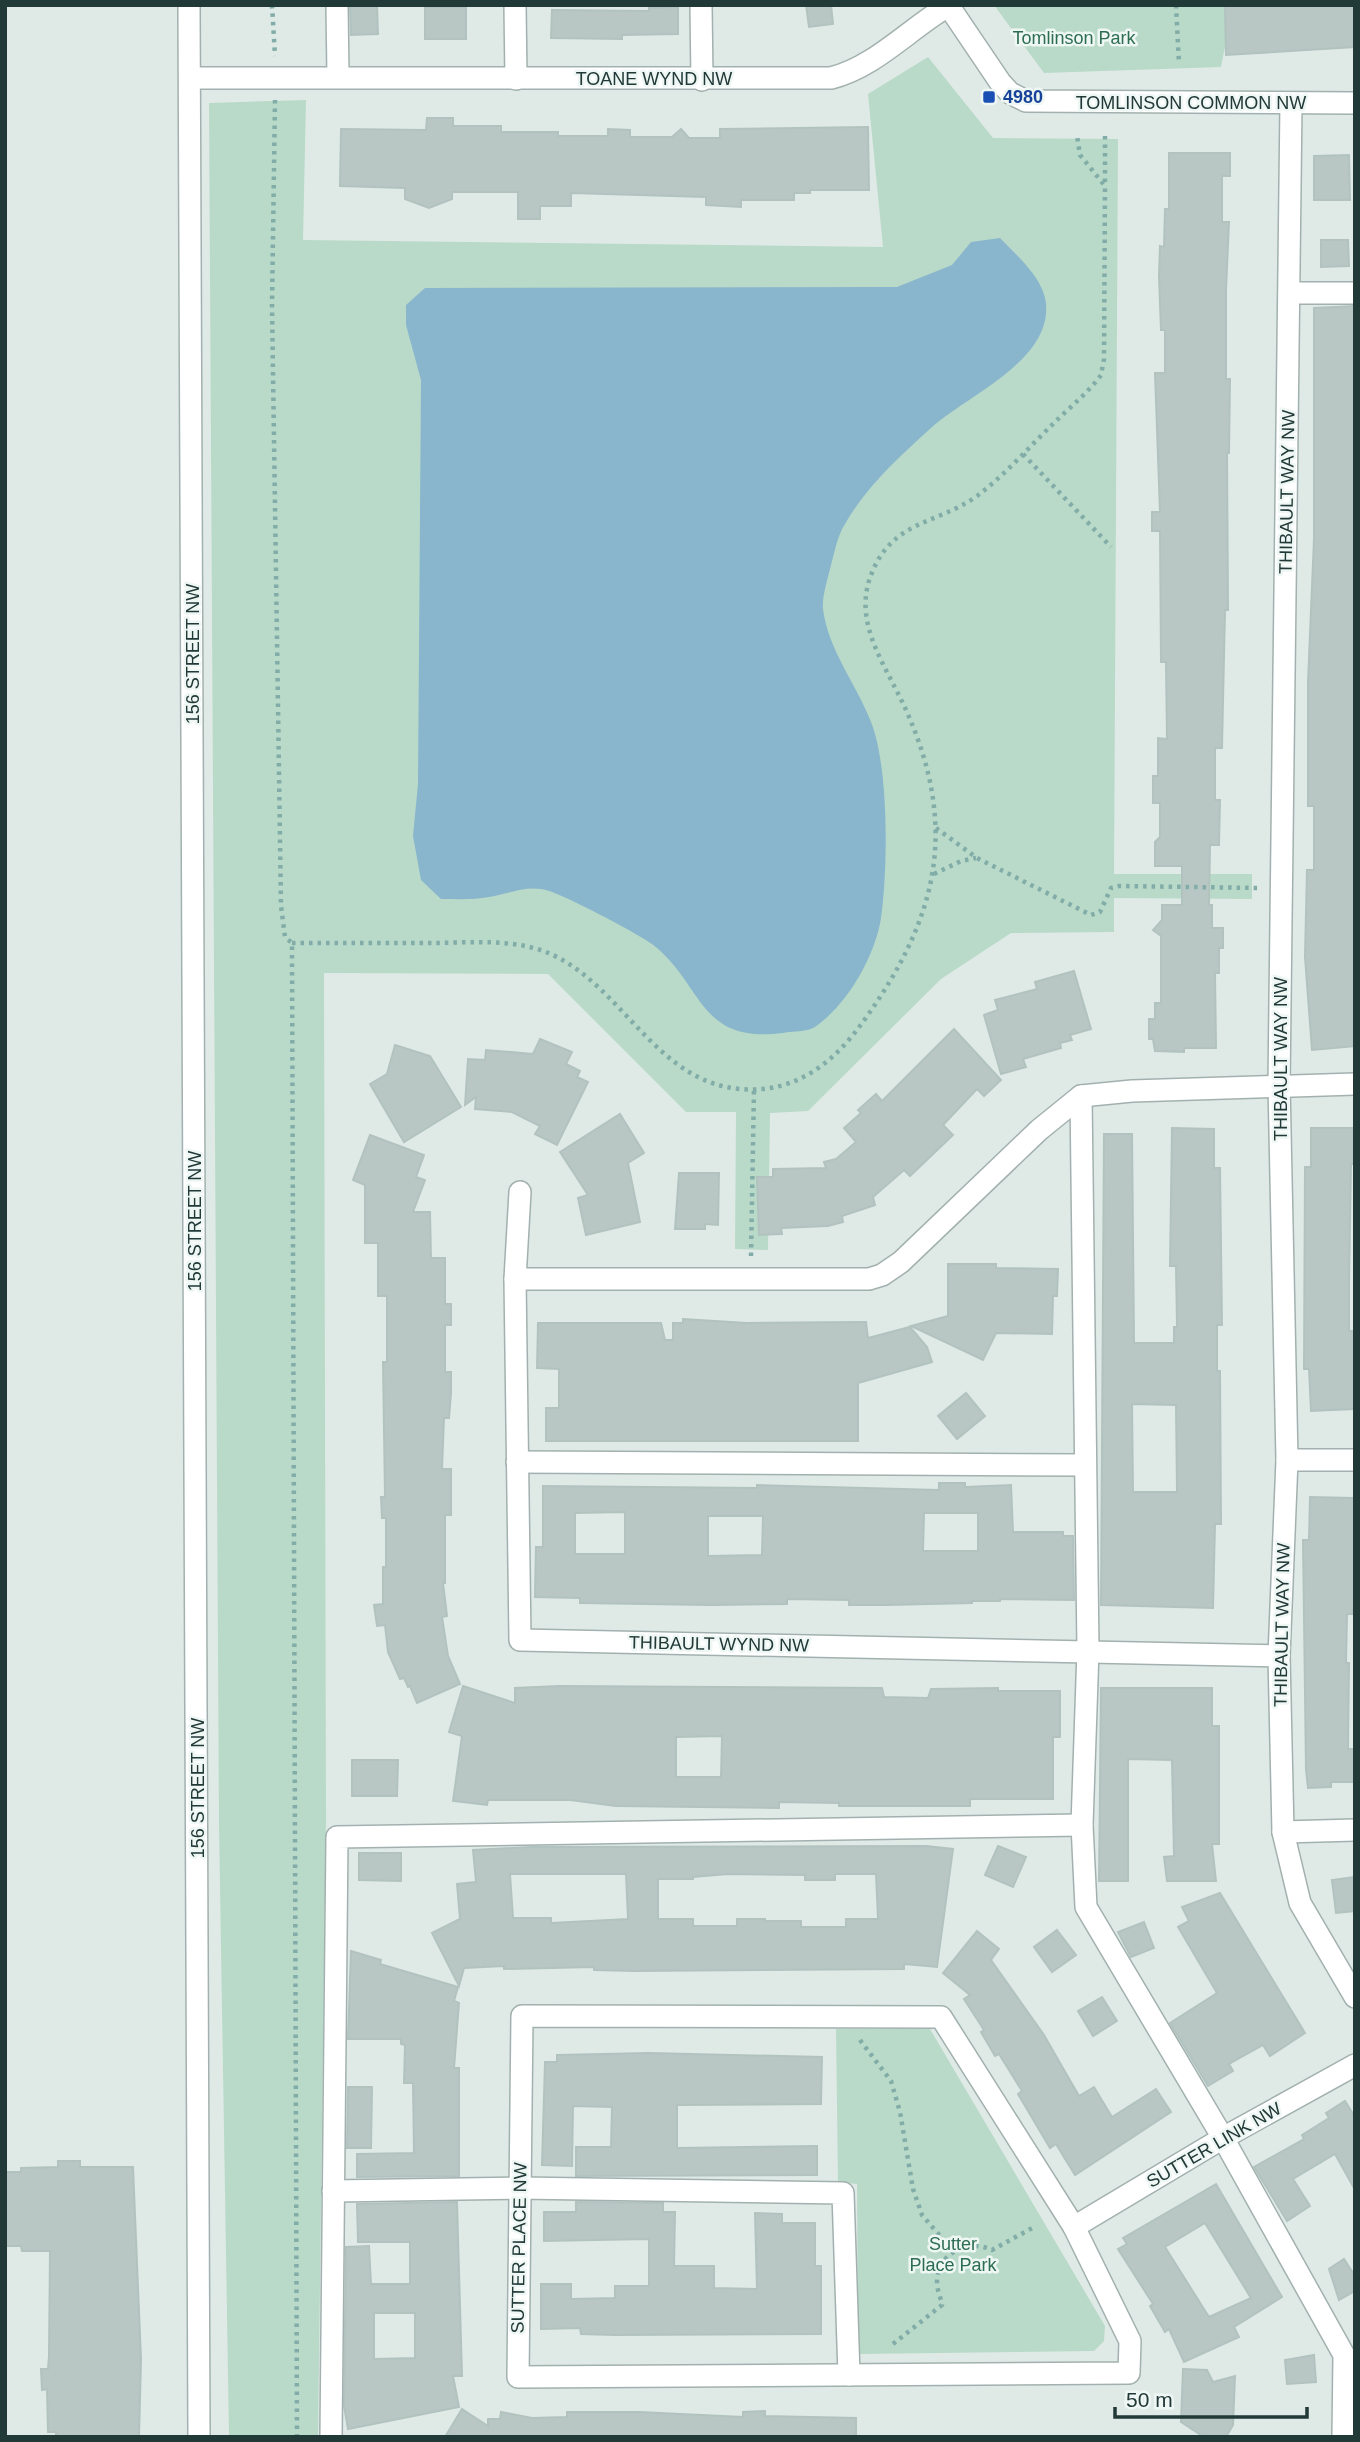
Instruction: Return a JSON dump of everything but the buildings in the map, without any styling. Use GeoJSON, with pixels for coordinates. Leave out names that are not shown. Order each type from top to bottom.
{"type":"FeatureCollection","features":[{"type":"Feature","properties":{"kind":"street","name":"156 STREET NW"},"geometry":{"type":"LineString","coordinates":[[190,5],[199,2437]]}},
{"type":"Feature","properties":{"kind":"street"},"geometry":{"type":"LineString","coordinates":[[337,5],[338,76]]}},
{"type":"Feature","properties":{"kind":"street"},"geometry":{"type":"LineString","coordinates":[[515,5],[516,79]]}},
{"type":"Feature","properties":{"kind":"street"},"geometry":{"type":"LineString","coordinates":[[701,5],[702,80]]}},
{"type":"Feature","properties":{"kind":"street","name":"TOANE WYND NW"},"geometry":{"type":"LineString","coordinates":[[190,78],[831,78],[855,72],[918,24],[948,6]]}},
{"type":"Feature","properties":{"kind":"street","name":"TOMLINSON COMMON NW"},"geometry":{"type":"LineString","coordinates":[[948,6],[1000,82],[1010,93],[1026,101],[1355,103]]}},
{"type":"Feature","properties":{"kind":"street","name":"THIBAULT WAY NW"},"geometry":{"type":"LineString","coordinates":[[1292,103],[1279,1084],[1287,1460],[1279,1656],[1283,1832],[1300,1903],[1355,1997]]}},
{"type":"Feature","properties":{"kind":"street"},"geometry":{"type":"LineString","coordinates":[[1289,293],[1355,292]]}},
{"type":"Feature","properties":{"kind":"street"},"geometry":{"type":"LineString","coordinates":[[515,1279],[751,1280],[869,1279],[882,1276],[901,1262],[1039,1130],[1081,1096],[1279,1084],[1355,1084]]}},
{"type":"Feature","properties":{"kind":"street"},"geometry":{"type":"LineString","coordinates":[[1081,1096],[1083,1465],[1088,1650],[1082,1825],[1086,1907],[1223,2138],[1344,2355],[1343,2437]]}},
{"type":"Feature","properties":{"kind":"street","name":"THIBAULT WYND NW"},"geometry":{"type":"LineString","coordinates":[[520,1192],[515,1279],[520,1640],[1279,1656]]}},
{"type":"Feature","properties":{"kind":"street"},"geometry":{"type":"LineString","coordinates":[[1287,1460],[1355,1460]]}},
{"type":"Feature","properties":{"kind":"street"},"geometry":{"type":"LineString","coordinates":[[517,1462],[1083,1465]]}},
{"type":"Feature","properties":{"kind":"street"},"geometry":{"type":"LineString","coordinates":[[331,2437],[337,1837],[1082,1825]]}},
{"type":"Feature","properties":{"kind":"street"},"geometry":{"type":"LineString","coordinates":[[1283,1832],[1355,1830]]}},
{"type":"Feature","properties":{"kind":"street","name":"SUTTER PLACE NW"},"geometry":{"type":"LineString","coordinates":[[522,2016],[941,2018],[1074,2227],[1130,2341],[1129,2374],[518,2377],[520,2188],[522,2016]]}},
{"type":"Feature","properties":{"kind":"street","name":"SUTTER LINK NW"},"geometry":{"type":"LineString","coordinates":[[1074,2227],[1223,2138],[1355,2065]]}},
{"type":"Feature","properties":{"kind":"street"},"geometry":{"type":"LineString","coordinates":[[333,2190],[520,2188],[843,2193],[849,2375]]}},
{"type":"Feature","properties":{"kind":"path"},"geometry":{"type":"LineString","coordinates":[[272,5],[276,77],[272,305],[281,892],[285,937],[292,943],[506,943],[543,951],[593,981],[657,1047],[686,1070],[713,1084],[754,1089],[810,1075],[846,1046],[902,966],[922,919],[934,874],[934,802],[922,751],[907,711],[871,638],[866,592],[881,556],[904,530],[969,501],[1023,454],[1101,375],[1104,359],[1105,136]]}},
{"type":"Feature","properties":{"kind":"path"},"geometry":{"type":"LineString","coordinates":[[1176,5],[1179,64]]}},
{"type":"Feature","properties":{"kind":"path"},"geometry":{"type":"LineString","coordinates":[[1077,136],[1080,155],[1105,186]]}},
{"type":"Feature","properties":{"kind":"path"},"geometry":{"type":"LineString","coordinates":[[1023,454],[1111,547]]}},
{"type":"Feature","properties":{"kind":"path"},"geometry":{"type":"LineString","coordinates":[[936,828],[977,858],[1091,915],[1100,912],[1111,888],[1119,886],[1283,889]]}},
{"type":"Feature","properties":{"kind":"path"},"geometry":{"type":"LineString","coordinates":[[934,874],[961,861],[977,858]]}},
{"type":"Feature","properties":{"kind":"path"},"geometry":{"type":"LineString","coordinates":[[292,943],[297,2437]]}},
{"type":"Feature","properties":{"kind":"path"},"geometry":{"type":"LineString","coordinates":[[751,1280],[754,1089]]}},
{"type":"Feature","properties":{"kind":"path"},"geometry":{"type":"LineString","coordinates":[[860,2040],[891,2081],[900,2112],[913,2189],[922,2215],[953,2250]]}},
{"type":"Feature","properties":{"kind":"path"},"geometry":{"type":"LineString","coordinates":[[893,2344],[942,2305],[937,2283],[939,2269],[953,2250],[970,2245],[983,2245],[992,2250],[1034,2227]]}},
{"type":"Feature","properties":{"kind":"green space","name":"Tomlinson Park"},"geometry":{"type":"Polygon","coordinates":[[[994,5],[1233,5],[1221,67],[1044,73],[994,5]]]}},
{"type":"Feature","properties":{"kind":"green space"},"geometry":{"type":"Polygon","coordinates":[[[928,57],[993,138],[1118,139],[1114,874],[1252,874],[1252,899],[1114,898],[1114,932],[1011,933],[941,979],[808,1111],[770,1113],[768,1250],[735,1249],[736,1112],[686,1112],[548,974],[324,973],[326,1819],[318,2437],[229,2437],[219,1825],[209,103],[306,100],[303,240],[883,247],[868,94],[928,57]]]}},
{"type":"Feature","properties":{"kind":"green space","name":"Sutter Place Park"},"geometry":{"type":"Polygon","coordinates":[[[836,2029],[930,2029],[1105,2326],[1104,2341],[1094,2351],[858,2354],[857,2184],[838,2182],[836,2029]]]}},
{"type":"Feature","properties":{"kind":"water"},"geometry":{"type":"Polygon","coordinates":[[[1000,238],[1035,276],[1044,294],[1044,324],[1035,343],[1022,360],[1004,375],[931,428],[873,485],[842,529],[825,589],[823,609],[831,639],[865,708],[877,741],[884,791],[886,846],[878,933],[858,978],[838,1006],[808,1030],[755,1034],[734,1029],[717,1020],[705,1008],[669,960],[652,944],[558,894],[533,889],[483,898],[441,899],[421,880],[413,836],[418,784],[421,380],[406,325],[406,305],[425,288],[897,287],[952,265],[971,242],[1000,238]]]}},
{"type":"Feature","properties":{"kind":"place","name":"4980"},"geometry":{"type":"Point","coordinates":[989,97]}}]}
